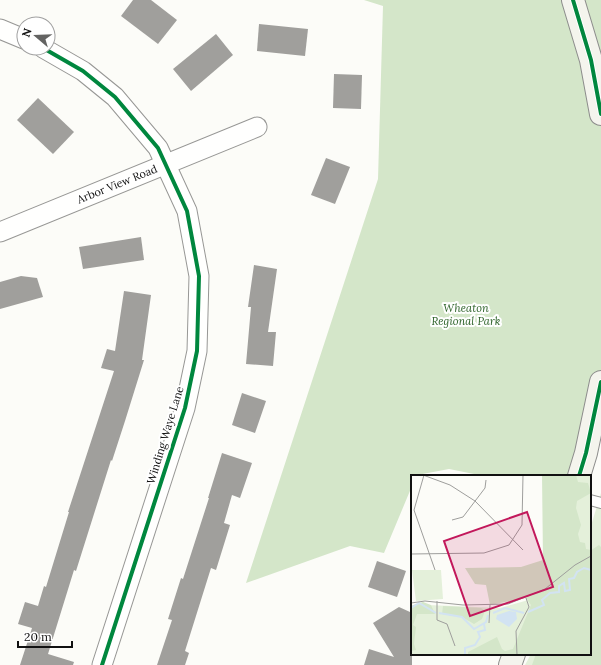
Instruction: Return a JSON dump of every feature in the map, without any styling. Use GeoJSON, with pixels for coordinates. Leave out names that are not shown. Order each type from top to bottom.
{"type":"FeatureCollection","features":[{"type":"Feature","properties":{"kind":"street"},"geometry":{"type":"LineString","coordinates":[[573,0],[591,60],[601,114]]}},
{"type":"Feature","properties":{"kind":"street"},"geometry":{"type":"LineString","coordinates":[[0,29],[16,36]]}},
{"type":"Feature","properties":{"kind":"street","name":"Winding Waye Lane"},"geometry":{"type":"LineString","coordinates":[[56,55],[83,71],[115,97],[158,148],[187,211],[199,276],[197,351],[184,408],[102,665]]}},
{"type":"Feature","properties":{"kind":"street","name":"Arbor View Road"},"geometry":{"type":"LineString","coordinates":[[0,232],[257,127]]}},
{"type":"Feature","properties":{"kind":"street"},"geometry":{"type":"LineString","coordinates":[[579,475],[586,453],[601,382]]}},
{"type":"Feature","properties":{"kind":"street"},"geometry":{"type":"LineString","coordinates":[[510,665],[514,655]]}},
{"type":"Feature","properties":{"kind":"lane"},"geometry":{"type":"LineString","coordinates":[[591,500],[601,503]]}},
{"type":"Feature","properties":{"kind":"green space","name":"Wheaton Regional Park"},"geometry":{"type":"Polygon","coordinates":[[[364,0],[601,0],[601,379],[577,475],[479,475],[449,469],[411,475],[411,488],[384,553],[350,546],[246,583],[378,179],[383,6],[364,0]]]}},
{"type":"Feature","properties":{"kind":"green space"},"geometry":{"type":"Polygon","coordinates":[[[601,493],[601,665],[525,665],[530,655],[591,655],[591,526],[601,493]]]}},
{"type":"Feature","properties":{"kind":"green space"},"geometry":{"type":"Polygon","coordinates":[[[599,545],[601,547],[601,665],[532,665],[536,655],[591,655],[591,550],[599,545]]]}},
{"type":"Feature","properties":{"kind":"building"},"geometry":{"type":"Polygon","coordinates":[[[133,0],[151,0],[177,20],[158,44],[121,16],[133,0]]]}},
{"type":"Feature","properties":{"kind":"building"},"geometry":{"type":"Polygon","coordinates":[[[259,24],[308,29],[305,56],[257,51],[259,24]]]}},
{"type":"Feature","properties":{"kind":"building"},"geometry":{"type":"Polygon","coordinates":[[[216,34],[233,55],[191,91],[173,69],[216,34]]]}},
{"type":"Feature","properties":{"kind":"building"},"geometry":{"type":"Polygon","coordinates":[[[334,74],[362,75],[361,109],[333,108],[334,74]]]}},
{"type":"Feature","properties":{"kind":"building"},"geometry":{"type":"Polygon","coordinates":[[[38,98],[74,132],[53,154],[17,120],[38,98]]]}},
{"type":"Feature","properties":{"kind":"building"},"geometry":{"type":"Polygon","coordinates":[[[326,158],[350,167],[335,204],[311,195],[326,158]]]}},
{"type":"Feature","properties":{"kind":"building"},"geometry":{"type":"Polygon","coordinates":[[[141,237],[144,260],[83,269],[79,247],[141,237]]]}},
{"type":"Feature","properties":{"kind":"building"},"geometry":{"type":"Polygon","coordinates":[[[254,265],[277,269],[268,332],[276,332],[273,366],[246,364],[251,307],[248,307],[254,265]]]}},
{"type":"Feature","properties":{"kind":"building"},"geometry":{"type":"Polygon","coordinates":[[[21,276],[37,278],[43,297],[0,309],[0,282],[21,276]]]}},
{"type":"Feature","properties":{"kind":"building"},"geometry":{"type":"Polygon","coordinates":[[[124,291],[151,295],[142,360],[144,360],[76,571],[74,570],[48,654],[74,662],[73,665],[20,665],[32,628],[18,624],[25,602],[38,606],[44,586],[46,587],[68,512],[114,371],[101,368],[107,349],[115,351],[124,291]]]}},
{"type":"Feature","properties":{"kind":"building"},"geometry":{"type":"Polygon","coordinates":[[[242,393],[266,401],[255,433],[232,425],[242,393]]]}},
{"type":"Feature","properties":{"kind":"building"},"geometry":{"type":"Polygon","coordinates":[[[222,453],[252,463],[240,498],[232,495],[224,523],[230,525],[216,570],[211,568],[185,651],[189,653],[185,665],[157,665],[172,620],[168,619],[181,578],[183,579],[222,453]]]}},
{"type":"Feature","properties":{"kind":"building"},"geometry":{"type":"Polygon","coordinates":[[[377,561],[406,571],[397,597],[368,587],[377,561]]]}},
{"type":"Feature","properties":{"kind":"building"},"geometry":{"type":"Polygon","coordinates":[[[399,607],[410,612],[412,665],[364,665],[369,649],[394,657],[373,623],[399,607]]]}},
{"type":"Feature","properties":{"kind":"cycle path"},"geometry":{"type":"LineString","coordinates":[[573,0],[591,60],[601,114]]}},
{"type":"Feature","properties":{"kind":"cycle path"},"geometry":{"type":"LineString","coordinates":[[56,55],[83,71],[115,97],[158,148],[187,211],[199,276],[197,351],[185,408],[102,665]]}},
{"type":"Feature","properties":{"kind":"cycle path"},"geometry":{"type":"LineString","coordinates":[[579,475],[586,453],[601,382]]}}]}
